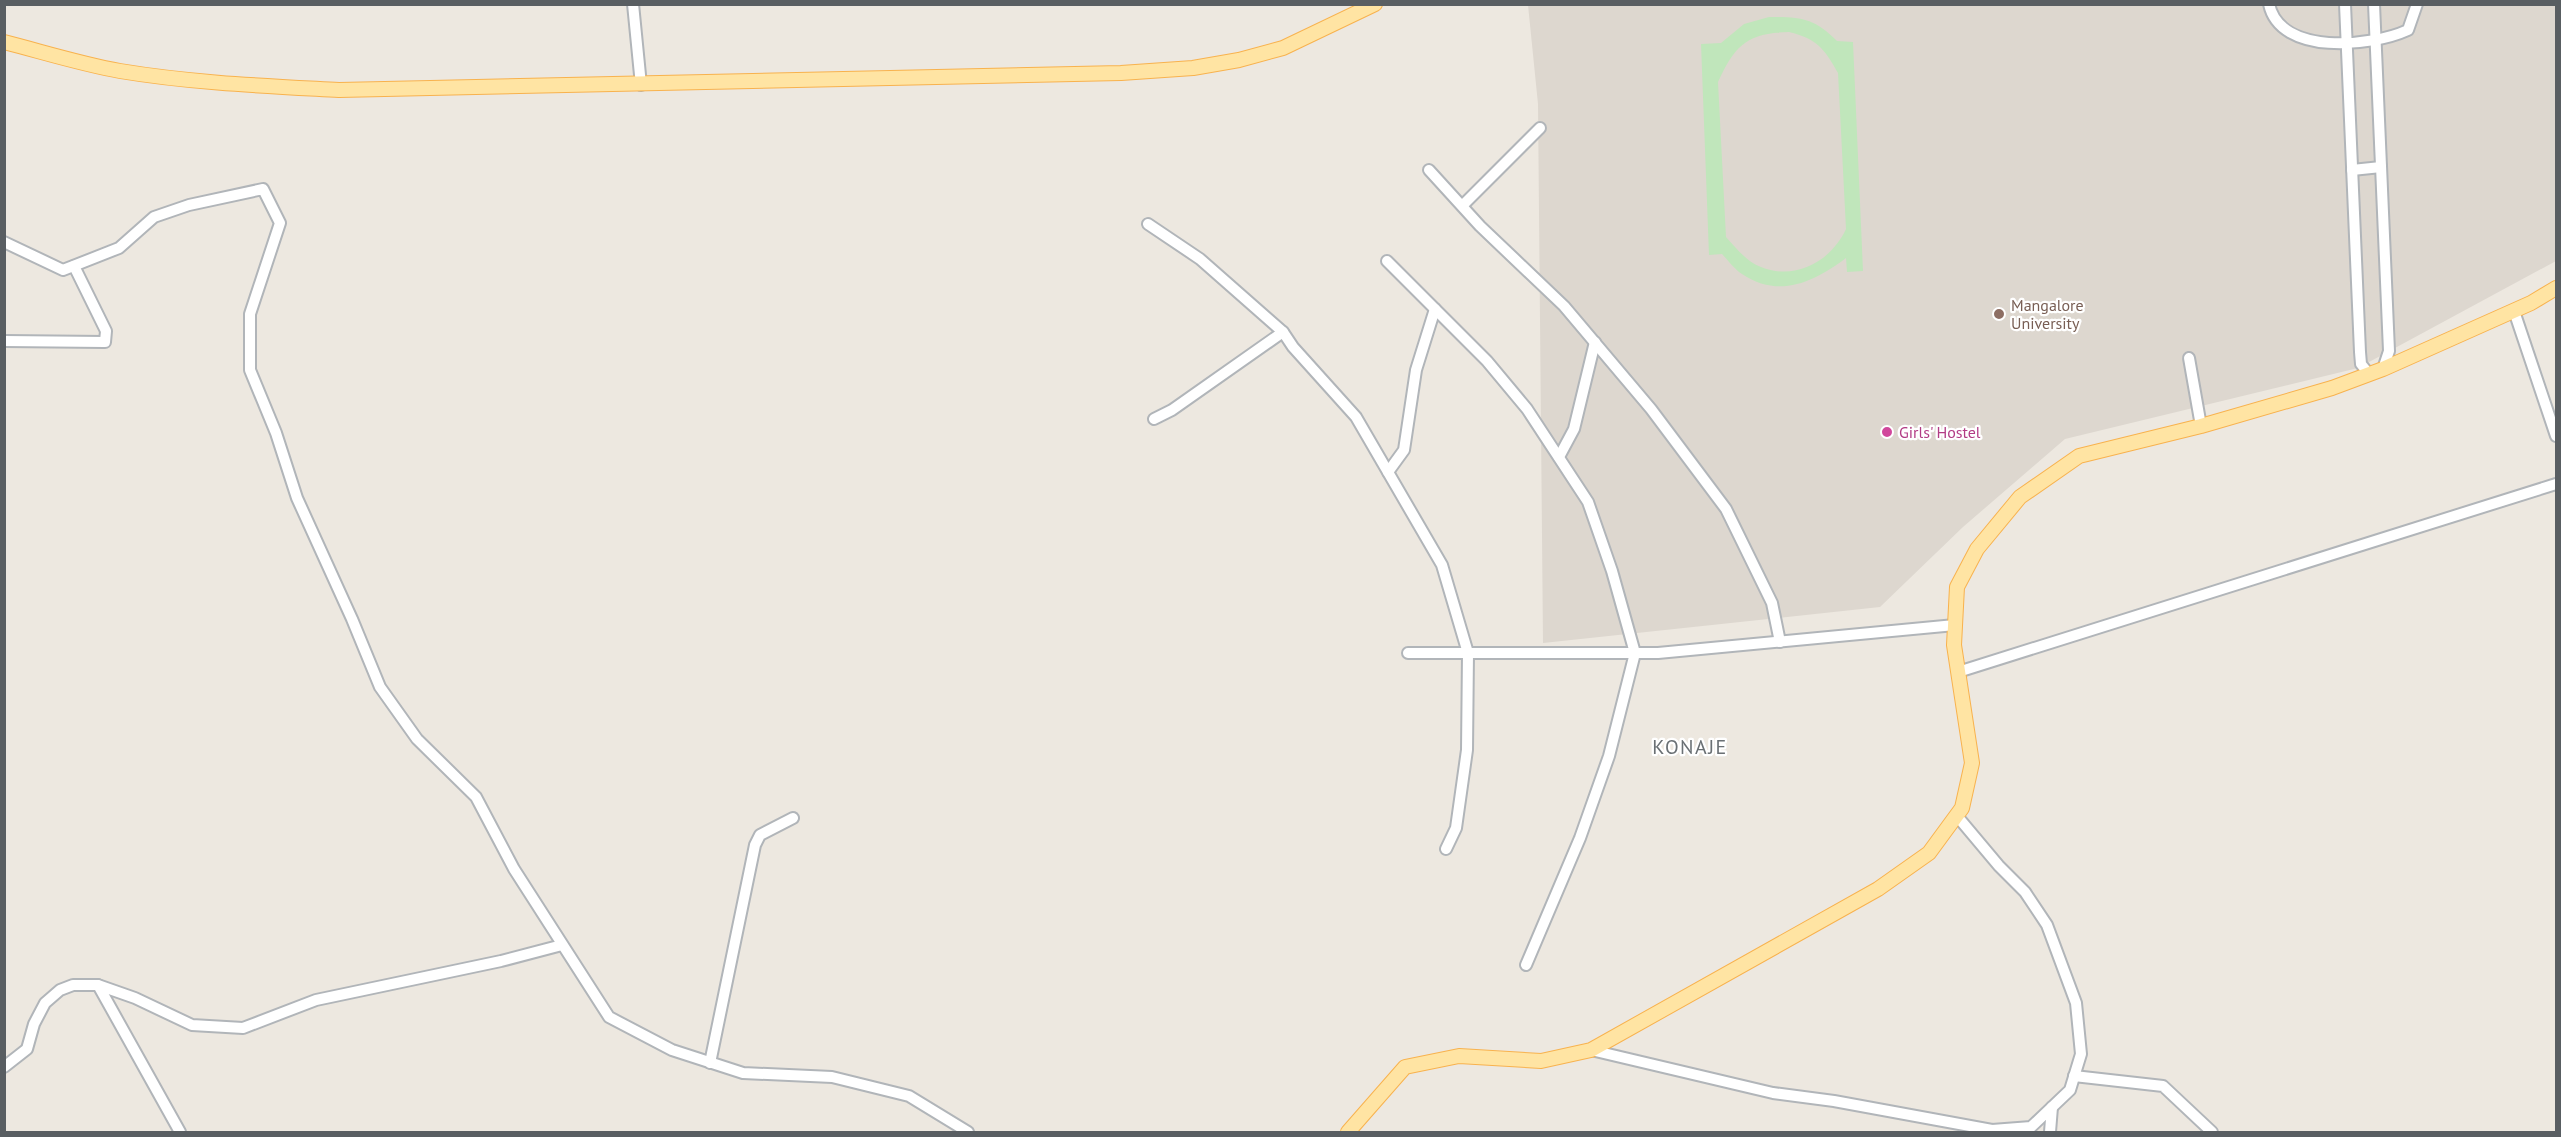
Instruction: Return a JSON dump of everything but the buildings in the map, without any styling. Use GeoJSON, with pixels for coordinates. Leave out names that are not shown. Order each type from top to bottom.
{"type":"FeatureCollection","features":[{"type":"Feature","properties":{"kind":"main road"},"geometry":{"type":"LineString","coordinates":[[4,42],[120,71],[216,83],[339,90],[1121,73],[1192,68],[1239,60],[1283,48],[1375,4]]}},
{"type":"Feature","properties":{"kind":"main road"},"geometry":{"type":"LineString","coordinates":[[1348,1132],[1405,1067],[1459,1056],[1540,1061],[1591,1050],[1878,889],[1929,853],[1962,808],[1972,763],[1954,645],[1957,587],[1977,549],[2020,497],[2079,456],[2200,426],[2332,388],[2383,369],[2514,311],[2556,288]]}},
{"type":"Feature","properties":{"kind":"street"},"geometry":{"type":"LineString","coordinates":[[633,4],[641,85]]}},
{"type":"Feature","properties":{"kind":"street"},"geometry":{"type":"LineString","coordinates":[[2269,4],[2272,17],[2281,27],[2295,36],[2320,42],[2376,40],[2408,30],[2417,4]]}},
{"type":"Feature","properties":{"kind":"street"},"geometry":{"type":"LineString","coordinates":[[2345,4],[2360,352],[2361,364],[2369,374]]}},
{"type":"Feature","properties":{"kind":"street"},"geometry":{"type":"LineString","coordinates":[[2374,4],[2389,351],[2383,369]]}},
{"type":"Feature","properties":{"kind":"street"},"geometry":{"type":"LineString","coordinates":[[1463,205],[1540,128]]}},
{"type":"Feature","properties":{"kind":"street"},"geometry":{"type":"LineString","coordinates":[[2352,170],[2381,167]]}},
{"type":"Feature","properties":{"kind":"street"},"geometry":{"type":"LineString","coordinates":[[1429,170],[1480,226],[1564,306],[1652,409],[1726,509],[1772,603],[1780,642]]}},
{"type":"Feature","properties":{"kind":"street"},"geometry":{"type":"LineString","coordinates":[[4,242],[63,270],[118,248],[154,217],[189,205],[263,189],[280,222],[250,314],[250,370],[276,433],[297,498],[343,598],[380,687],[417,739],[476,797],[514,869],[609,1017],[672,1050],[743,1073],[832,1077],[909,1096],[968,1132]]}},
{"type":"Feature","properties":{"kind":"street"},"geometry":{"type":"LineString","coordinates":[[1148,224],[1200,259],[1283,332],[1293,347],[1356,417],[1442,565],[1468,653],[1467,750],[1456,828],[1446,849]]}},
{"type":"Feature","properties":{"kind":"street"},"geometry":{"type":"LineString","coordinates":[[1388,261],[1494,369],[1527,409],[1588,502],[1612,571],[1635,653],[1602,777],[1580,838],[1526,965]]}},
{"type":"Feature","properties":{"kind":"street"},"geometry":{"type":"LineString","coordinates":[[4,341],[105,342],[106,331],[74,266]]}},
{"type":"Feature","properties":{"kind":"street"},"geometry":{"type":"LineString","coordinates":[[1388,472],[1404,450],[1416,370],[1435,309]]}},
{"type":"Feature","properties":{"kind":"street"},"geometry":{"type":"LineString","coordinates":[[2514,311],[2556,436]]}},
{"type":"Feature","properties":{"kind":"street"},"geometry":{"type":"LineString","coordinates":[[1154,419],[1172,410],[1283,332]]}},
{"type":"Feature","properties":{"kind":"street"},"geometry":{"type":"LineString","coordinates":[[1559,457],[1574,429],[1595,342]]}},
{"type":"Feature","properties":{"kind":"street"},"geometry":{"type":"LineString","coordinates":[[2189,358],[2200,426]]}},
{"type":"Feature","properties":{"kind":"street"},"geometry":{"type":"LineString","coordinates":[[1958,672],[2556,484]]}},
{"type":"Feature","properties":{"kind":"street"},"geometry":{"type":"LineString","coordinates":[[1408,653],[1658,653],[1955,625]]}},
{"type":"Feature","properties":{"kind":"street"},"geometry":{"type":"LineString","coordinates":[[1591,1050],[1773,1093],[1834,1101],[1992,1130],[2031,1127],[2070,1090],[2081,1054],[2076,1003],[2047,925],[2025,892],[1999,866],[1957,816]]}},
{"type":"Feature","properties":{"kind":"street"},"geometry":{"type":"LineString","coordinates":[[710,1063],[754,845],[760,834],[793,818]]}},
{"type":"Feature","properties":{"kind":"street"},"geometry":{"type":"LineString","coordinates":[[4,1067],[27,1049],[34,1024],[45,1004],[60,990],[73,985],[98,985],[135,998],[192,1025],[243,1028],[316,1000],[501,961],[562,945]]}},
{"type":"Feature","properties":{"kind":"street"},"geometry":{"type":"LineString","coordinates":[[98,985],[180,1132]]}},
{"type":"Feature","properties":{"kind":"street"},"geometry":{"type":"LineString","coordinates":[[2074,1076],[2163,1086],[2212,1132]]}},
{"type":"Feature","properties":{"kind":"street"},"geometry":{"type":"LineString","coordinates":[[2050,1132],[2052,1107]]}},
{"type":"Feature","properties":{"kind":"shaded area","name":"Mangalore University"},"geometry":{"type":"Polygon","coordinates":[[[1528,5],[2556,5],[2556,261],[2358,368],[2065,439],[1963,527],[1880,607],[1543,643],[1538,104],[1528,5]]]}},
{"type":"Feature","properties":{"kind":"green space"},"geometry":{"type":"Polygon","coordinates":[[[1769,17],[1806,20],[1829,33],[1837,41],[1853,42],[1863,271],[1847,272],[1846,258],[1809,280],[1783,286],[1769,285],[1742,274],[1722,254],[1709,255],[1701,44],[1721,43],[1744,24],[1769,17]],[[1789,32],[1763,35],[1744,44],[1730,59],[1718,82],[1726,237],[1751,262],[1774,271],[1799,270],[1822,259],[1846,229],[1838,73],[1819,46],[1813,41],[1789,32]]]}},
{"type":"Feature","properties":{"kind":"place","name":"Mangalore University"},"geometry":{"type":"Point","coordinates":[1999,314]}},
{"type":"Feature","properties":{"kind":"place","name":"Girls' Hostel"},"geometry":{"type":"Point","coordinates":[1887,432]}},
{"type":"Feature","properties":{"kind":"district","name":"KONAJE"},"geometry":{"type":"Point","coordinates":[1690,747]}}]}
